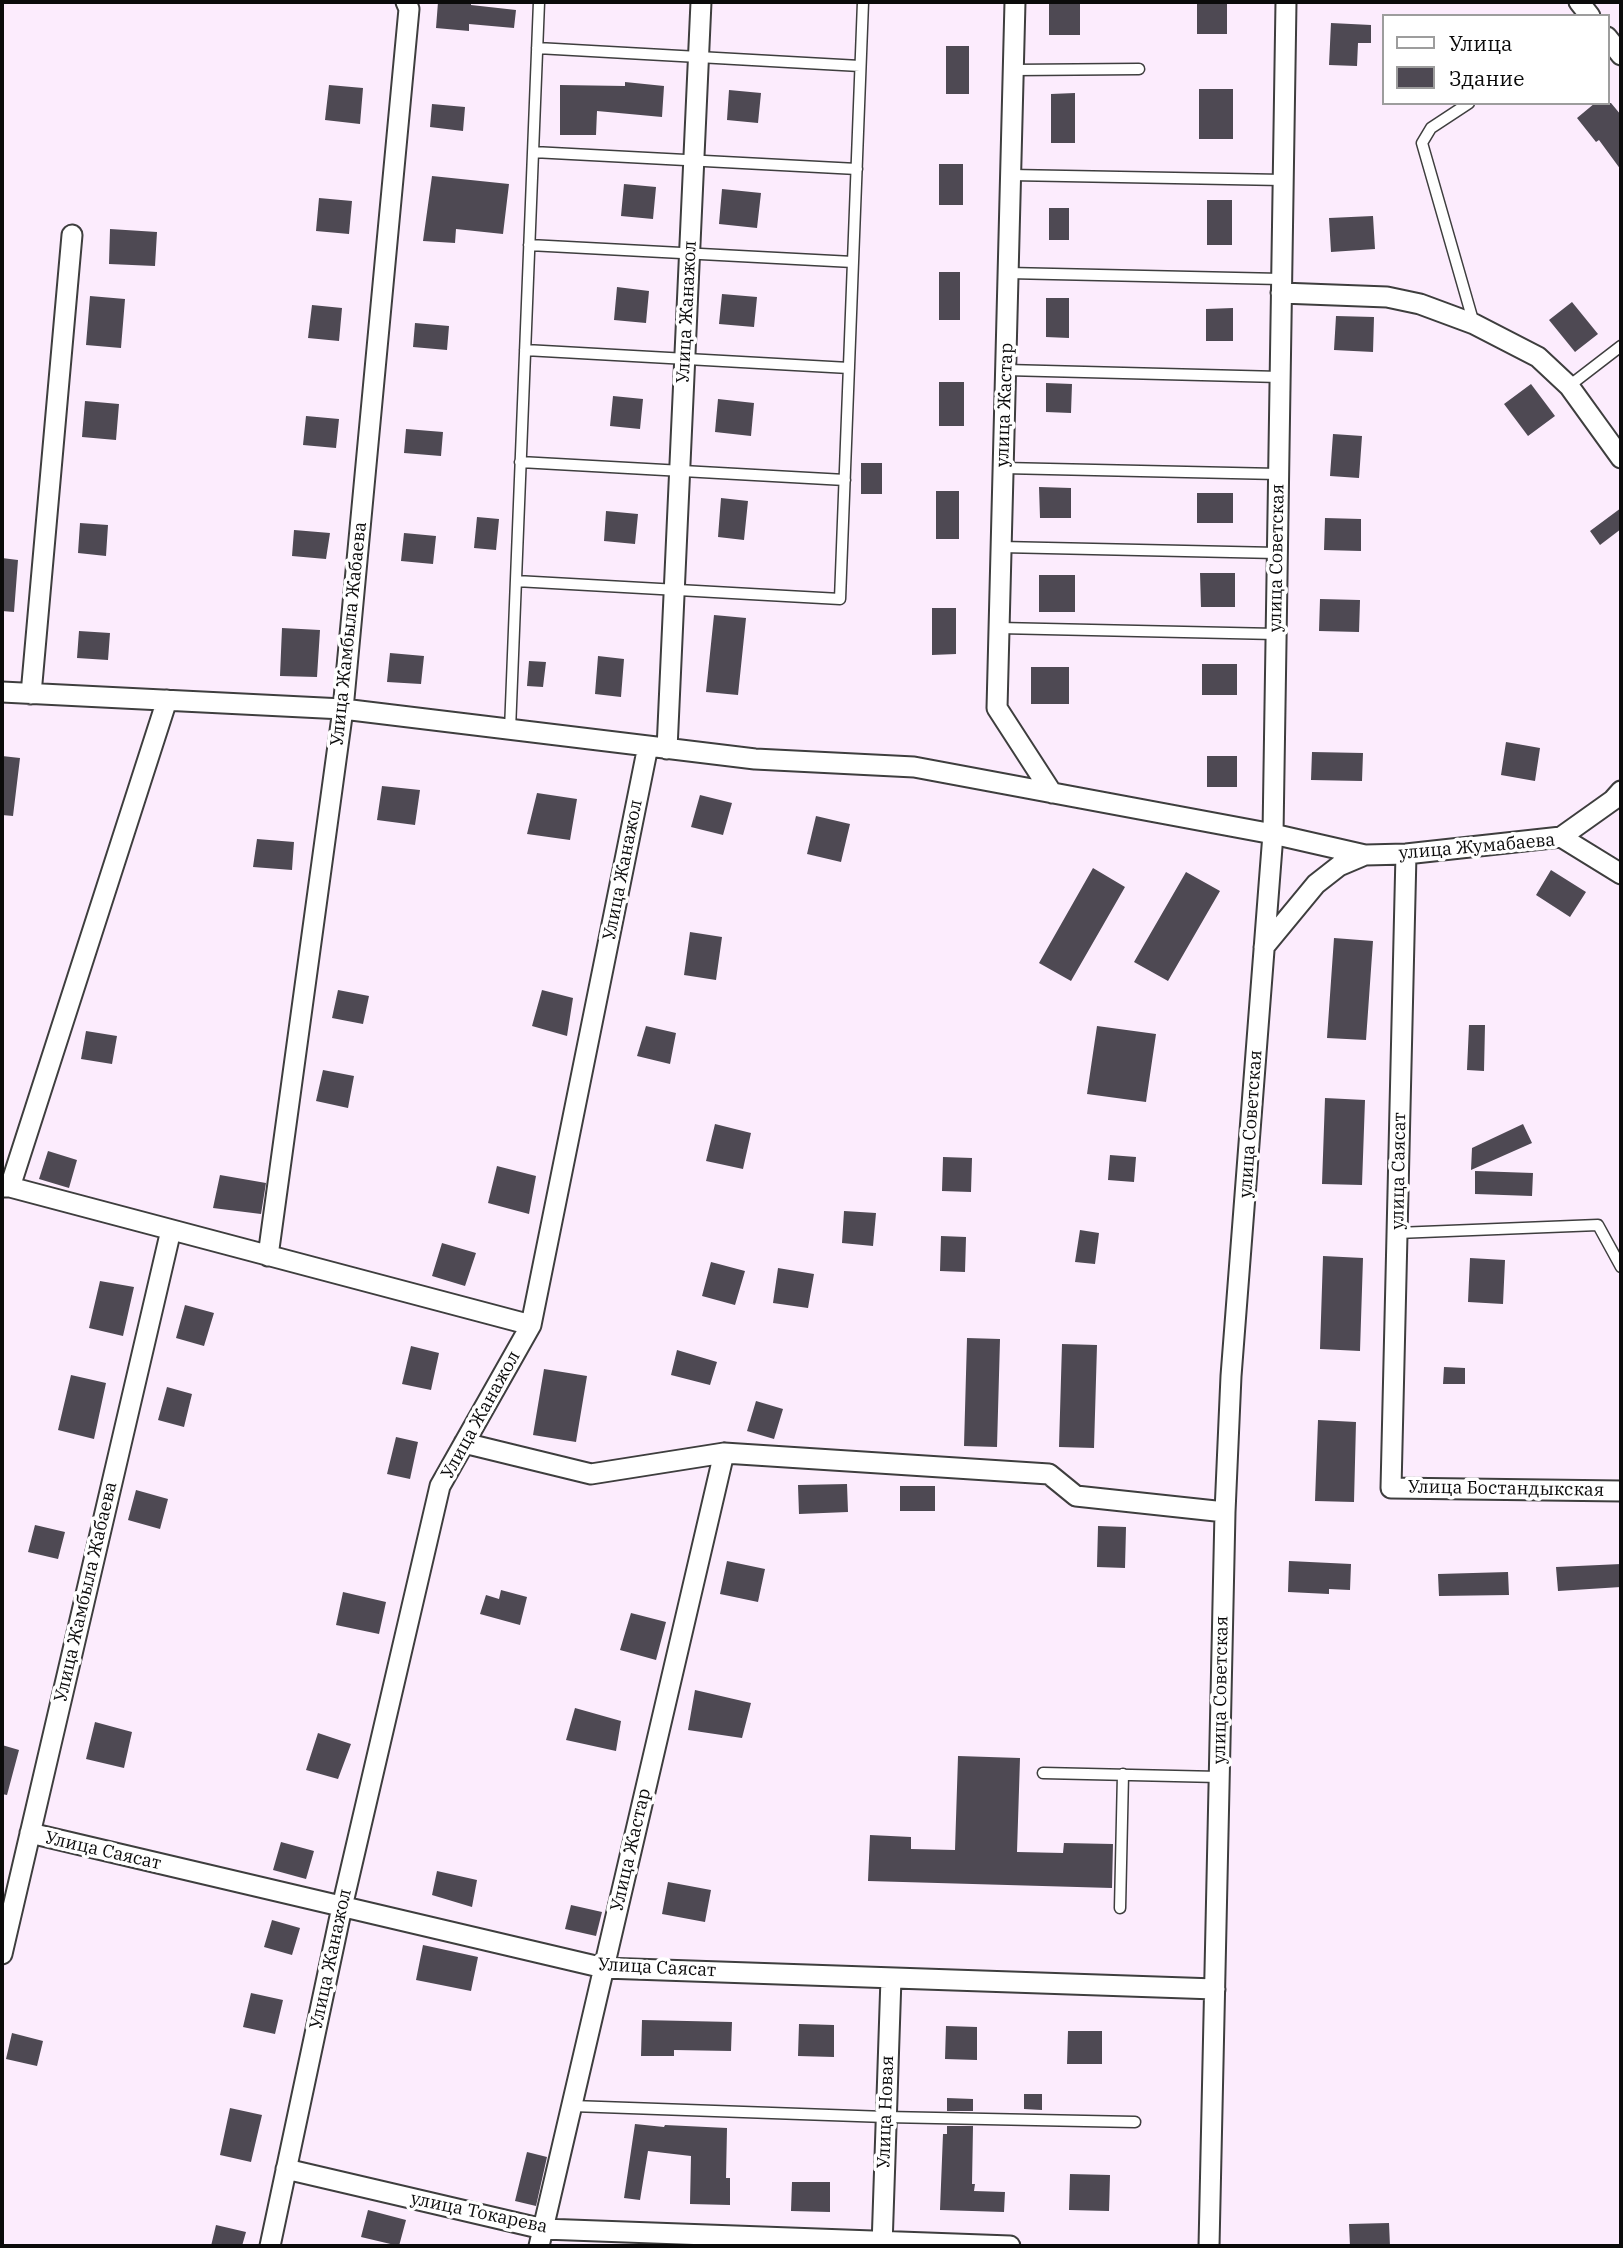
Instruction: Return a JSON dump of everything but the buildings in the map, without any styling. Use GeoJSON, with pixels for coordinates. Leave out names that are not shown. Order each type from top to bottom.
{"type":"FeatureCollection","features":[{"type":"Feature","properties":{"kind":"street","name":"Улица Жанажол"},"geometry":{"type":"LineString","coordinates":[[270,2246],[342,1907],[440,1486],[531,1325],[657,748],[674,589],[701,2]]}},
{"type":"Feature","properties":{"kind":"street","name":"улица Жастар"},"geometry":{"type":"LineString","coordinates":[[1015,2],[997,708],[1052,793]]}},
{"type":"Feature","properties":{"kind":"street","name":"улица Советская"},"geometry":{"type":"LineString","coordinates":[[1209,2246],[1225,1511],[1231,1377],[1272,834],[1286,2]]}},
{"type":"Feature","properties":{"kind":"street","name":"Улица Жамбыла Жабаева"},"geometry":{"type":"LineString","coordinates":[[268,1256],[343,709],[407,6]]}},
{"type":"Feature","properties":{"kind":"street"},"geometry":{"type":"LineString","coordinates":[[1609,40],[1621,55]]}},
{"type":"Feature","properties":{"kind":"street"},"geometry":{"type":"LineString","coordinates":[[31,694],[72,235]]}},
{"type":"Feature","properties":{"kind":"street"},"geometry":{"type":"LineString","coordinates":[[1281,286],[1387,297],[1420,304],[1474,324],[1538,357],[1569,386],[1621,458]]}},
{"type":"Feature","properties":{"kind":"street"},"geometry":{"type":"LineString","coordinates":[[2,692],[343,709],[755,759],[914,767],[1272,834],[1365,855]]}},
{"type":"Feature","properties":{"kind":"street"},"geometry":{"type":"LineString","coordinates":[[167,700],[6,1187],[531,1325]]}},
{"type":"Feature","properties":{"kind":"street"},"geometry":{"type":"LineString","coordinates":[[1561,837],[1613,800],[1621,791]]}},
{"type":"Feature","properties":{"kind":"street","name":"улица Жумабаева"},"geometry":{"type":"LineString","coordinates":[[1365,855],[1406,854],[1561,837],[1621,874]]}},
{"type":"Feature","properties":{"kind":"street","name":"улица Саясат"},"geometry":{"type":"LineString","coordinates":[[1391,1488],[1406,854]]}},
{"type":"Feature","properties":{"kind":"street"},"geometry":{"type":"LineString","coordinates":[[1264,947],[1316,884],[1339,866],[1365,855]]}},
{"type":"Feature","properties":{"kind":"street","name":"Улица Жамбыла Жабаева"},"geometry":{"type":"LineString","coordinates":[[2,1954],[171,1230]]}},
{"type":"Feature","properties":{"kind":"street"},"geometry":{"type":"LineString","coordinates":[[464,1443],[592,1474],[724,1454],[1049,1474],[1076,1496],[1225,1511]]}},
{"type":"Feature","properties":{"kind":"street","name":"Улица Жастар"},"geometry":{"type":"LineString","coordinates":[[541,2237],[724,1454]]}},
{"type":"Feature","properties":{"kind":"street","name":"Улица Бостандыкская"},"geometry":{"type":"LineString","coordinates":[[1391,1488],[1621,1491]]}},
{"type":"Feature","properties":{"kind":"street","name":"Улица Саясат"},"geometry":{"type":"LineString","coordinates":[[30,1833],[604,1968],[1214,1989]]}},
{"type":"Feature","properties":{"kind":"street","name":"Улица Новая"},"geometry":{"type":"LineString","coordinates":[[882,2244],[891,1978]]}},
{"type":"Feature","properties":{"kind":"street","name":"улица Токарева"},"geometry":{"type":"LineString","coordinates":[[286,2169],[541,2237],[1010,2246]]}},
{"type":"Feature","properties":{"kind":"lane"},"geometry":{"type":"LineString","coordinates":[[510,730],[539,2]]}},
{"type":"Feature","properties":{"kind":"lane"},"geometry":{"type":"LineString","coordinates":[[516,581],[840,599],[863,2]]}},
{"type":"Feature","properties":{"kind":"lane"},"geometry":{"type":"LineString","coordinates":[[537,48],[860,66]]}},
{"type":"Feature","properties":{"kind":"lane"},"geometry":{"type":"LineString","coordinates":[[1013,70],[1139,69]]}},
{"type":"Feature","properties":{"kind":"lane"},"geometry":{"type":"LineString","coordinates":[[1466,105],[1431,128],[1422,143],[1474,324]]}},
{"type":"Feature","properties":{"kind":"lane"},"geometry":{"type":"LineString","coordinates":[[533,152],[856,169]]}},
{"type":"Feature","properties":{"kind":"lane"},"geometry":{"type":"LineString","coordinates":[[1010,174],[1283,180]]}},
{"type":"Feature","properties":{"kind":"lane"},"geometry":{"type":"LineString","coordinates":[[530,245],[853,262]]}},
{"type":"Feature","properties":{"kind":"lane"},"geometry":{"type":"LineString","coordinates":[[1008,273],[1281,286]]}},
{"type":"Feature","properties":{"kind":"lane"},"geometry":{"type":"LineString","coordinates":[[1569,386],[1621,346]]}},
{"type":"Feature","properties":{"kind":"lane"},"geometry":{"type":"LineString","coordinates":[[525,350],[849,368]]}},
{"type":"Feature","properties":{"kind":"lane"},"geometry":{"type":"LineString","coordinates":[[1006,370],[1280,377]]}},
{"type":"Feature","properties":{"kind":"lane"},"geometry":{"type":"LineString","coordinates":[[520,462],[845,480]]}},
{"type":"Feature","properties":{"kind":"lane"},"geometry":{"type":"LineString","coordinates":[[1003,468],[1278,474]]}},
{"type":"Feature","properties":{"kind":"lane"},"geometry":{"type":"LineString","coordinates":[[1001,547],[1277,553]]}},
{"type":"Feature","properties":{"kind":"lane"},"geometry":{"type":"LineString","coordinates":[[999,628],[1276,634]]}},
{"type":"Feature","properties":{"kind":"lane"},"geometry":{"type":"LineString","coordinates":[[1397,1233],[1598,1225],[1621,1267]]}},
{"type":"Feature","properties":{"kind":"lane"},"geometry":{"type":"LineString","coordinates":[[1043,1773],[1219,1777]]}},
{"type":"Feature","properties":{"kind":"lane"},"geometry":{"type":"LineString","coordinates":[[1120,1908],[1123,1774]]}},
{"type":"Feature","properties":{"kind":"lane"},"geometry":{"type":"LineString","coordinates":[[572,2106],[1135,2122]]}}]}
